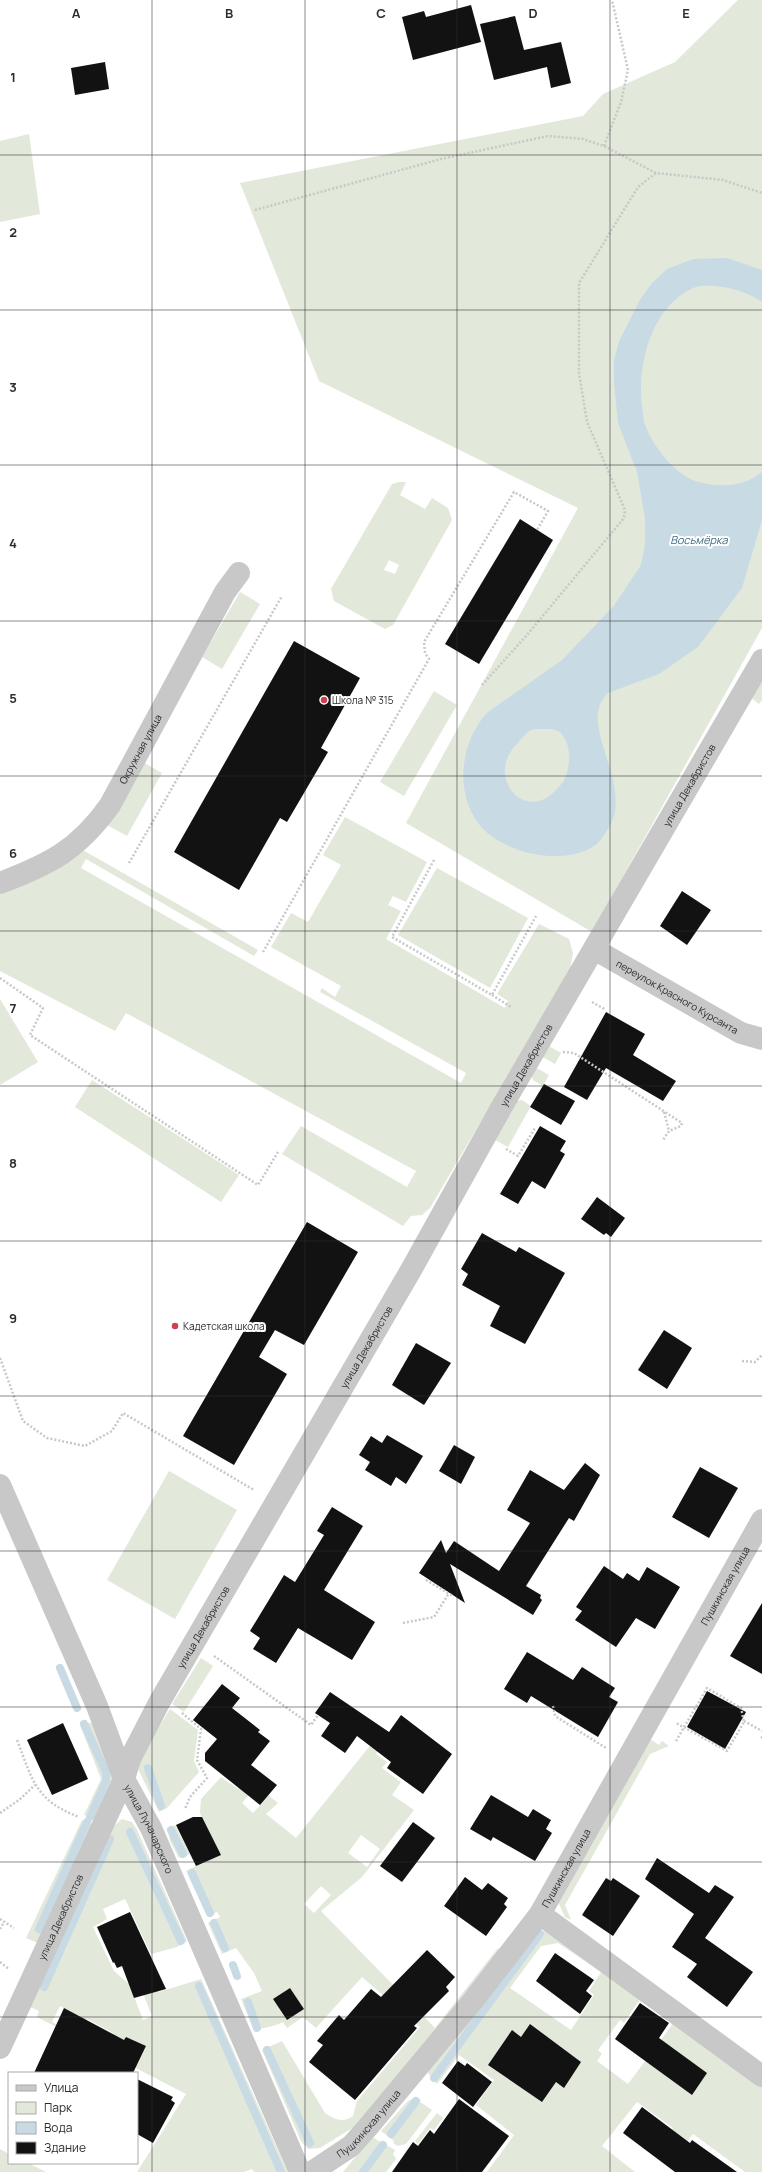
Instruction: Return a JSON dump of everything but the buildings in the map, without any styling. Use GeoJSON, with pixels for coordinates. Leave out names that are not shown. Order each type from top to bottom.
{"type":"FeatureCollection","features":[{"type":"Feature","properties":{"kind":"street","name":"Окружная улица"},"geometry":{"type":"LineString","coordinates":[[0,883],[42,867],[68,851],[98,822],[110,805],[225,592],[239,573]]}},
{"type":"Feature","properties":{"kind":"street","name":"улица Декабристов"},"geometry":{"type":"LineString","coordinates":[[0,2048],[124,1778],[130,1759],[160,1701],[411,1270],[501,1108],[762,660]]}},
{"type":"Feature","properties":{"kind":"street","name":"переулок Красного Курсанта"},"geometry":{"type":"LineString","coordinates":[[594,949],[742,1033],[762,1039]]}},
{"type":"Feature","properties":{"kind":"street","name":"улица Луначарского"},"geometry":{"type":"LineString","coordinates":[[0,1485],[97,1706],[124,1778],[151,1828],[300,2172]]}},
{"type":"Feature","properties":{"kind":"street","name":"Пушкинская улица"},"geometry":{"type":"LineString","coordinates":[[312,2172],[351,2146],[368,2127],[472,2002],[540,1914],[762,1520]]}},
{"type":"Feature","properties":{"kind":"street"},"geometry":{"type":"LineString","coordinates":[[540,1914],[762,2076]]}},
{"type":"Feature","properties":{"kind":"path"},"geometry":{"type":"LineString","coordinates":[[604,146],[621,102],[628,70],[612,0]]}},
{"type":"Feature","properties":{"kind":"path"},"geometry":{"type":"LineString","coordinates":[[255,210],[441,159],[548,136],[583,139],[604,146],[656,173],[723,180],[762,193]]}},
{"type":"Feature","properties":{"kind":"path"},"geometry":{"type":"LineString","coordinates":[[482,685],[527,635],[624,518],[625,510],[587,422],[579,373],[579,283],[638,187],[656,173]]}},
{"type":"Feature","properties":{"kind":"path"},"geometry":{"type":"LineString","coordinates":[[263,952],[429,659],[425,653],[424,642],[514,492],[548,511],[537,530]]}},
{"type":"Feature","properties":{"kind":"path"},"geometry":{"type":"LineString","coordinates":[[129,863],[282,596]]}},
{"type":"Feature","properties":{"kind":"path"},"geometry":{"type":"LineString","coordinates":[[434,860],[392,937],[511,1007]]}},
{"type":"Feature","properties":{"kind":"path"},"geometry":{"type":"LineString","coordinates":[[492,995],[536,916]]}},
{"type":"Feature","properties":{"kind":"path"},"geometry":{"type":"LineString","coordinates":[[0,978],[43,1008],[30,1035],[258,1185],[278,1152]]}},
{"type":"Feature","properties":{"kind":"path"},"geometry":{"type":"LineString","coordinates":[[591,1002],[606,1010]]}},
{"type":"Feature","properties":{"kind":"path"},"geometry":{"type":"LineString","coordinates":[[562,1052],[574,1053],[682,1123],[681,1126],[668,1131]]}},
{"type":"Feature","properties":{"kind":"path"},"geometry":{"type":"LineString","coordinates":[[664,1112],[668,1131],[664,1140]]}},
{"type":"Feature","properties":{"kind":"path"},"geometry":{"type":"LineString","coordinates":[[506,1149],[518,1156],[535,1128]]}},
{"type":"Feature","properties":{"kind":"path"},"geometry":{"type":"LineString","coordinates":[[742,1360],[755,1362],[762,1355]]}},
{"type":"Feature","properties":{"kind":"path"},"geometry":{"type":"LineString","coordinates":[[0,1358],[23,1420],[47,1438],[85,1446],[112,1431],[123,1413],[276,1503]]}},
{"type":"Feature","properties":{"kind":"path"},"geometry":{"type":"LineString","coordinates":[[426,1580],[453,1596]]}},
{"type":"Feature","properties":{"kind":"path"},"geometry":{"type":"LineString","coordinates":[[403,1622],[434,1617],[449,1593]]}},
{"type":"Feature","properties":{"kind":"path"},"geometry":{"type":"LineString","coordinates":[[217,1658],[311,1725],[318,1715]]}},
{"type":"Feature","properties":{"kind":"path"},"geometry":{"type":"LineString","coordinates":[[676,1741],[706,1688],[741,1708],[744,1720],[727,1751],[684,1727]]}},
{"type":"Feature","properties":{"kind":"path"},"geometry":{"type":"LineString","coordinates":[[553,1706],[555,1716],[611,1750]]}},
{"type":"Feature","properties":{"kind":"path"},"geometry":{"type":"LineString","coordinates":[[183,1714],[201,1729],[197,1760],[207,1778],[190,1797],[185,1808]]}},
{"type":"Feature","properties":{"kind":"path"},"geometry":{"type":"LineString","coordinates":[[744,1720],[762,1731]]}},
{"type":"Feature","properties":{"kind":"path"},"geometry":{"type":"LineString","coordinates":[[16,1740],[35,1785],[52,1804],[83,1818]]}},
{"type":"Feature","properties":{"kind":"path"},"geometry":{"type":"LineString","coordinates":[[0,1813],[19,1800],[35,1785]]}},
{"type":"Feature","properties":{"kind":"path"},"geometry":{"type":"LineString","coordinates":[[0,1918],[14,1928]]}},
{"type":"Feature","properties":{"kind":"path"},"geometry":{"type":"LineString","coordinates":[[0,1929],[4,1922]]}},
{"type":"Feature","properties":{"kind":"path"},"geometry":{"type":"LineString","coordinates":[[0,1962],[12,1970]]}},
{"type":"Feature","properties":{"kind":"green space"},"geometry":{"type":"Polygon","coordinates":[[[738,0],[762,0],[762,628],[592,932],[406,823],[578,508],[319,381],[240,183],[583,116],[603,94],[675,62],[738,0]]]}},
{"type":"Feature","properties":{"kind":"green space"},"geometry":{"type":"Polygon","coordinates":[[[29,134],[40,214],[0,222],[0,141],[29,134]]]}},
{"type":"Feature","properties":{"kind":"green space"},"geometry":{"type":"Polygon","coordinates":[[[406,482],[400,495],[425,509],[432,498],[448,508],[452,520],[393,625],[385,629],[334,601],[331,589],[392,484],[406,482]],[[389,560],[384,570],[395,574],[399,565],[389,560]]]}},
{"type":"Feature","properties":{"kind":"green space"},"geometry":{"type":"Polygon","coordinates":[[[240,592],[260,604],[222,669],[202,657],[240,592]]]}},
{"type":"Feature","properties":{"kind":"green space"},"geometry":{"type":"Polygon","coordinates":[[[762,678],[762,700],[759,704],[751,698],[762,678]]]}},
{"type":"Feature","properties":{"kind":"green space"},"geometry":{"type":"Polygon","coordinates":[[[434,691],[457,705],[404,796],[380,782],[434,691]]]}},
{"type":"Feature","properties":{"kind":"green space"},"geometry":{"type":"Polygon","coordinates":[[[143,762],[162,773],[127,836],[107,825],[143,762]]]}},
{"type":"Feature","properties":{"kind":"green space"},"geometry":{"type":"Polygon","coordinates":[[[345,817],[427,862],[406,902],[393,896],[388,905],[401,911],[386,939],[505,1008],[508,1001],[497,994],[539,924],[569,939],[573,953],[570,970],[430,1208],[422,1215],[411,1216],[403,1226],[282,1154],[301,1126],[407,1187],[416,1171],[126,1013],[115,1031],[0,971],[0,891],[81,849],[258,950],[254,956],[86,859],[81,868],[461,1083],[466,1073],[320,992],[322,988],[335,997],[341,986],[271,947],[291,913],[308,922],[341,865],[323,855],[345,817]]]}},
{"type":"Feature","properties":{"kind":"green space"},"geometry":{"type":"Polygon","coordinates":[[[437,868],[528,918],[490,988],[398,935],[437,868]]]}},
{"type":"Feature","properties":{"kind":"green space"},"geometry":{"type":"Polygon","coordinates":[[[0,999],[38,1062],[0,1085],[0,999]]]}},
{"type":"Feature","properties":{"kind":"green space"},"geometry":{"type":"Polygon","coordinates":[[[547,1045],[561,1053],[555,1064],[541,1056],[547,1045]]]}},
{"type":"Feature","properties":{"kind":"green space"},"geometry":{"type":"Polygon","coordinates":[[[535,1067],[549,1075],[543,1086],[533,1080],[531,1074],[535,1067]]]}},
{"type":"Feature","properties":{"kind":"green space"},"geometry":{"type":"Polygon","coordinates":[[[92,1080],[239,1175],[221,1202],[75,1107],[92,1080]]]}},
{"type":"Feature","properties":{"kind":"green space"},"geometry":{"type":"Polygon","coordinates":[[[522,1100],[531,1106],[508,1147],[493,1139],[515,1101],[522,1100]]]}},
{"type":"Feature","properties":{"kind":"green space"},"geometry":{"type":"Polygon","coordinates":[[[169,1471],[237,1510],[175,1619],[107,1580],[169,1471]]]}},
{"type":"Feature","properties":{"kind":"green space"},"geometry":{"type":"Polygon","coordinates":[[[201,1658],[213,1666],[184,1712],[172,1704],[201,1658]]]}},
{"type":"Feature","properties":{"kind":"green space"},"geometry":{"type":"Polygon","coordinates":[[[170,1709],[198,1730],[194,1761],[199,1772],[167,1808],[159,1812],[138,1769],[140,1758],[170,1709]]]}},
{"type":"Feature","properties":{"kind":"green space"},"geometry":{"type":"Polygon","coordinates":[[[86,1722],[92,1723],[114,1777],[97,1819],[84,1815],[101,1779],[80,1725],[86,1722]]]}},
{"type":"Feature","properties":{"kind":"green space"},"geometry":{"type":"Polygon","coordinates":[[[377,1737],[384,1742],[376,1754],[387,1762],[382,1768],[401,1782],[392,1795],[414,1810],[362,1877],[321,1911],[435,2028],[498,1948],[504,1952],[362,2122],[320,2148],[308,2149],[301,2141],[262,2050],[282,2041],[325,2113],[335,2119],[343,2120],[353,2116],[357,2101],[420,2027],[362,1977],[316,2028],[303,2017],[287,2028],[283,2022],[254,2031],[241,1999],[262,1991],[254,1973],[236,1948],[222,1954],[208,1923],[220,1917],[217,1912],[207,1916],[186,1871],[220,1854],[200,1813],[201,1799],[221,1777],[238,1789],[247,1778],[278,1803],[266,1814],[296,1838],[377,1737]],[[251,1792],[242,1803],[253,1813],[263,1802],[251,1792]],[[361,1835],[348,1853],[367,1867],[380,1849],[361,1835]],[[321,1886],[304,1904],[314,1913],[331,1895],[321,1886]],[[290,1988],[273,1999],[287,2020],[304,2009],[290,1988]]]}},
{"type":"Feature","properties":{"kind":"green space"},"geometry":{"type":"Polygon","coordinates":[[[650,1739],[659,1745],[662,1741],[669,1746],[650,1754],[565,1905],[571,1920],[565,1917],[558,1902],[650,1739]]]}},
{"type":"Feature","properties":{"kind":"green space"},"geometry":{"type":"Polygon","coordinates":[[[122,1819],[132,1822],[187,1941],[177,1947],[151,1954],[125,1899],[103,1909],[107,1919],[93,1927],[114,1971],[129,1984],[156,1979],[159,1992],[201,1979],[288,2172],[254,2172],[252,2169],[244,2172],[137,2172],[186,2094],[37,2017],[39,2011],[28,2006],[110,1829],[122,1819]],[[139,1983],[130,1986],[143,2020],[152,2016],[139,1983]],[[60,2006],[52,2022],[73,2033],[81,2017],[60,2006]],[[87,2019],[79,2034],[105,2048],[113,2033],[87,2019]],[[126,2037],[117,2055],[137,2065],[146,2047],[126,2037]]]}},
{"type":"Feature","properties":{"kind":"green space"},"geometry":{"type":"Polygon","coordinates":[[[82,1820],[95,1825],[40,1944],[26,1938],[82,1820]]]}},
{"type":"Feature","properties":{"kind":"green space"},"geometry":{"type":"Polygon","coordinates":[[[175,1825],[190,1854],[179,1858],[170,1841],[168,1831],[175,1825]]]}},
{"type":"Feature","properties":{"kind":"green space"},"geometry":{"type":"Polygon","coordinates":[[[538,1932],[550,1932],[640,1999],[624,2023],[620,2020],[598,2050],[602,2054],[597,2061],[628,2084],[672,2025],[671,2021],[762,2082],[762,2172],[745,2172],[693,2134],[680,2151],[663,2142],[673,2128],[637,2102],[602,2146],[635,2172],[487,2172],[514,2135],[476,2105],[494,2080],[459,2055],[437,2084],[426,2071],[538,1932]],[[558,1943],[541,1946],[510,1988],[571,2030],[594,1995],[589,1991],[601,1972],[558,1943]]]}},
{"type":"Feature","properties":{"kind":"green space"},"geometry":{"type":"Polygon","coordinates":[[[414,2098],[432,2110],[406,2144],[398,2146],[381,2131],[408,2101],[414,2098]]]}},
{"type":"Feature","properties":{"kind":"green space"},"geometry":{"type":"Polygon","coordinates":[[[437,2113],[443,2118],[434,2130],[430,2128],[418,2144],[415,2141],[437,2113]]]}},
{"type":"Feature","properties":{"kind":"green space"},"geometry":{"type":"Polygon","coordinates":[[[372,2137],[395,2150],[393,2154],[396,2159],[386,2172],[343,2172],[372,2137]]]}},
{"type":"Feature","properties":{"kind":"green space"},"geometry":{"type":"Polygon","coordinates":[[[0,2149],[8,2153],[8,2164],[30,2164],[46,2172],[0,2172],[0,2149]]]}},
{"type":"Feature","properties":{"kind":"water","name":"Восьмёрка"},"geometry":{"type":"Polygon","coordinates":[[[727,258],[762,270],[762,302],[738,290],[725,287],[701,286],[693,288],[679,297],[667,309],[657,323],[645,356],[641,390],[645,425],[654,443],[669,463],[684,475],[695,481],[708,484],[729,485],[749,480],[762,472],[762,520],[742,588],[698,647],[659,674],[608,693],[600,706],[598,722],[601,739],[612,777],[615,796],[614,815],[606,832],[594,846],[581,852],[549,856],[533,854],[516,849],[501,842],[488,833],[478,823],[470,810],[463,781],[467,751],[479,723],[488,712],[562,660],[613,607],[641,565],[645,545],[645,518],[637,472],[618,423],[614,383],[614,360],[619,341],[641,298],[652,283],[667,269],[693,259],[727,258]],[[534,729],[529,731],[516,745],[508,758],[505,770],[507,782],[513,792],[522,799],[532,802],[544,799],[556,790],[563,782],[569,762],[568,746],[560,732],[552,729],[534,729]]]}},
{"type":"Feature","properties":{"kind":"waterway"},"geometry":{"type":"LineString","coordinates":[[60,1668],[77,1708]]}},
{"type":"Feature","properties":{"kind":"waterway"},"geometry":{"type":"LineString","coordinates":[[84,1724],[106,1772],[106,1781],[90,1817]]}},
{"type":"Feature","properties":{"kind":"waterway"},"geometry":{"type":"LineString","coordinates":[[148,1768],[161,1806]]}},
{"type":"Feature","properties":{"kind":"waterway"},"geometry":{"type":"LineString","coordinates":[[39,1929],[87,1822]]}},
{"type":"Feature","properties":{"kind":"waterway"},"geometry":{"type":"LineString","coordinates":[[171,1830],[183,1854]]}},
{"type":"Feature","properties":{"kind":"waterway"},"geometry":{"type":"LineString","coordinates":[[130,1832],[181,1941]]}},
{"type":"Feature","properties":{"kind":"waterway"},"geometry":{"type":"LineString","coordinates":[[44,1987],[110,1839]]}},
{"type":"Feature","properties":{"kind":"waterway"},"geometry":{"type":"LineString","coordinates":[[192,1873],[210,1913]]}},
{"type":"Feature","properties":{"kind":"waterway"},"geometry":{"type":"LineString","coordinates":[[214,1923],[225,1948]]}},
{"type":"Feature","properties":{"kind":"waterway"},"geometry":{"type":"LineString","coordinates":[[434,2078],[540,1934]]}},
{"type":"Feature","properties":{"kind":"waterway"},"geometry":{"type":"LineString","coordinates":[[233,1965],[237,1976]]}},
{"type":"Feature","properties":{"kind":"waterway"},"geometry":{"type":"LineString","coordinates":[[199,1986],[281,2172]]}},
{"type":"Feature","properties":{"kind":"waterway"},"geometry":{"type":"LineString","coordinates":[[248,2002],[257,2028]]}},
{"type":"Feature","properties":{"kind":"waterway"},"geometry":{"type":"LineString","coordinates":[[267,2050],[310,2143]]}},
{"type":"Feature","properties":{"kind":"waterway"},"geometry":{"type":"LineString","coordinates":[[391,2134],[416,2101]]}},
{"type":"Feature","properties":{"kind":"waterway"},"geometry":{"type":"LineString","coordinates":[[363,2172],[383,2145]]}},
{"type":"Feature","properties":{"kind":"place","name":"Школа № 315"},"geometry":{"type":"Point","coordinates":[324,700]}},
{"type":"Feature","properties":{"kind":"place","name":"Кадетская школа"},"geometry":{"type":"Point","coordinates":[175,1326]}}]}
